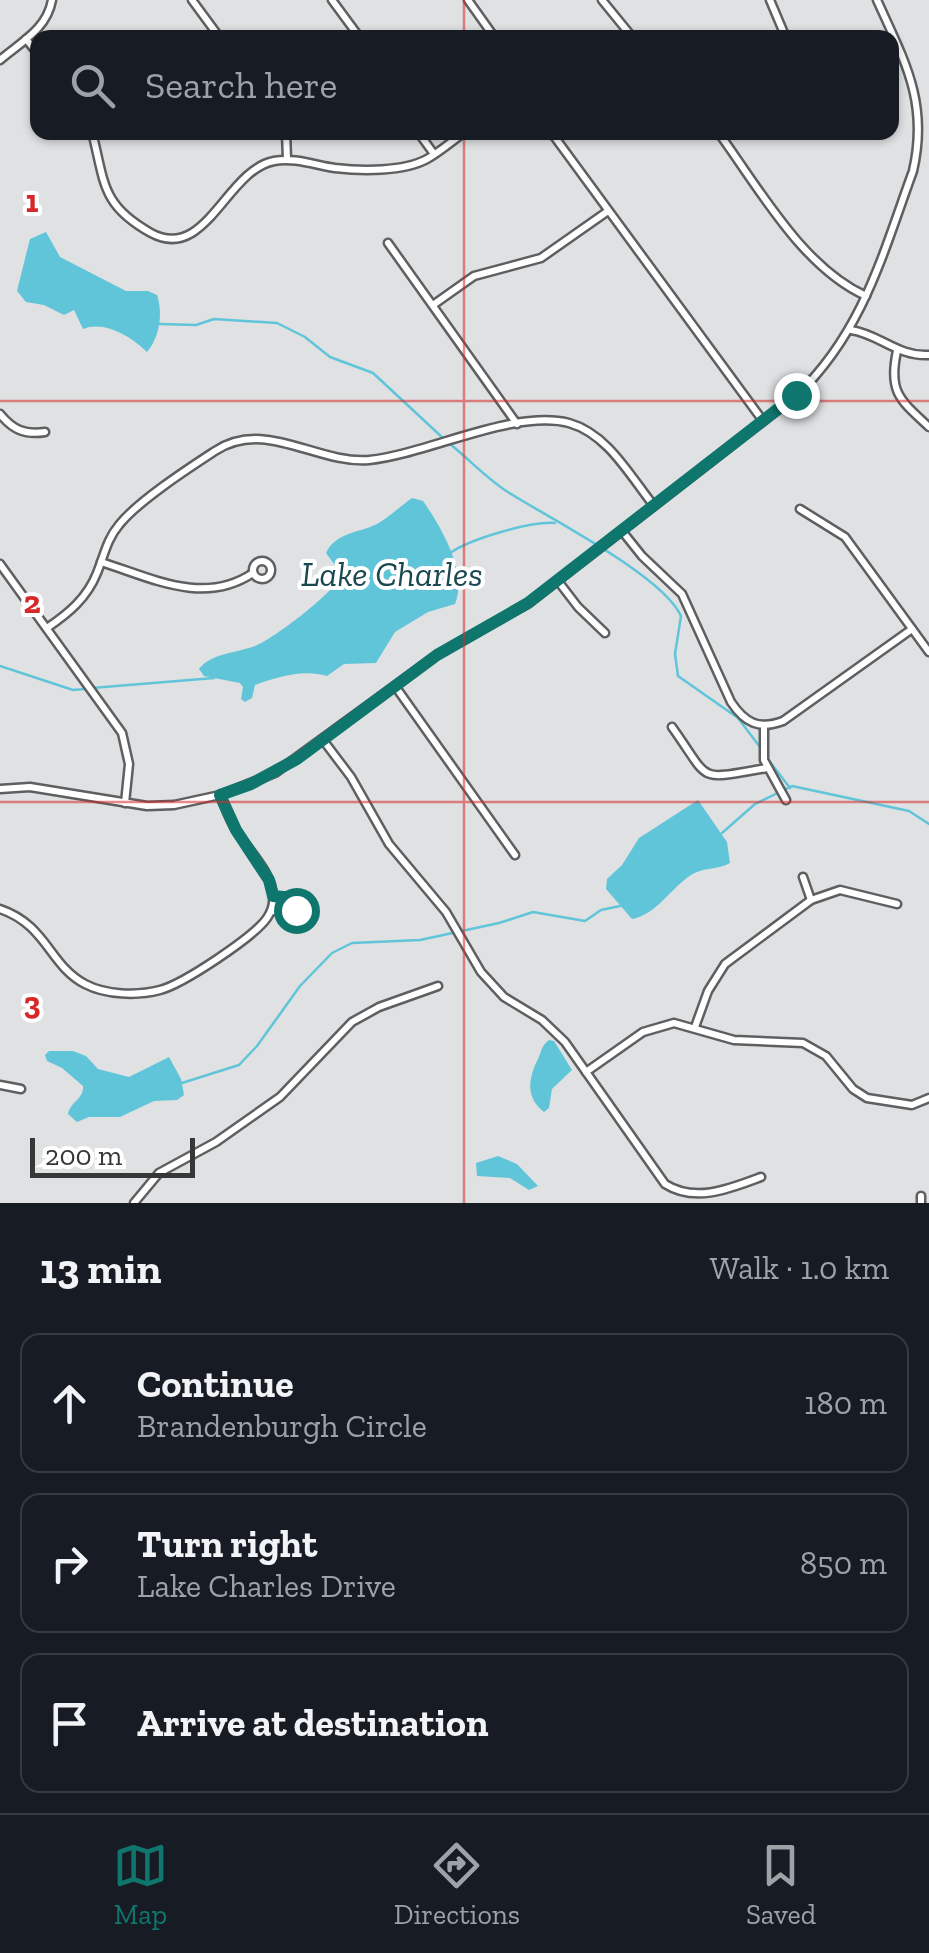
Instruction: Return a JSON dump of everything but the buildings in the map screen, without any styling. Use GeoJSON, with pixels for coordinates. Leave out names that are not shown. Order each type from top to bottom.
{"type":"FeatureCollection","features":[{"type":"Feature","properties":{"kind":"street"},"geometry":{"type":"LineString","coordinates":[[35,30],[46,19],[52,0]]}},
{"type":"Feature","properties":{"kind":"street"},"geometry":{"type":"LineString","coordinates":[[192,0],[214,30]]}},
{"type":"Feature","properties":{"kind":"street"},"geometry":{"type":"LineString","coordinates":[[332,0],[354,30]]}},
{"type":"Feature","properties":{"kind":"street"},"geometry":{"type":"LineString","coordinates":[[468,0],[489,30]]}},
{"type":"Feature","properties":{"kind":"street"},"geometry":{"type":"LineString","coordinates":[[602,0],[626,30]]}},
{"type":"Feature","properties":{"kind":"street"},"geometry":{"type":"LineString","coordinates":[[770,0],[783,30]]}},
{"type":"Feature","properties":{"kind":"street"},"geometry":{"type":"LineString","coordinates":[[877,0],[890,30]]}},
{"type":"Feature","properties":{"kind":"street"},"geometry":{"type":"LineString","coordinates":[[0,60],[30,35]]}},
{"type":"Feature","properties":{"kind":"street"},"geometry":{"type":"LineString","coordinates":[[26,39],[30,44]]}},
{"type":"Feature","properties":{"kind":"street"},"geometry":{"type":"LineString","coordinates":[[0,790],[30,787],[125,803],[174,806],[220,795],[275,772],[437,655],[510,615],[558,581],[763,421],[815,377],[851,330],[913,170],[920,126],[914,85],[899,51]]}},
{"type":"Feature","properties":{"kind":"street"},"geometry":{"type":"LineString","coordinates":[[94,140],[103,185],[111,202],[127,218],[166,238],[195,232],[252,170],[268,162],[287,159],[352,169],[402,167],[434,154],[454,140]]}},
{"type":"Feature","properties":{"kind":"street"},"geometry":{"type":"LineString","coordinates":[[286,140],[287,159]]}},
{"type":"Feature","properties":{"kind":"street"},"geometry":{"type":"LineString","coordinates":[[424,140],[434,154]]}},
{"type":"Feature","properties":{"kind":"street"},"geometry":{"type":"LineString","coordinates":[[557,140],[763,421]]}},
{"type":"Feature","properties":{"kind":"street"},"geometry":{"type":"LineString","coordinates":[[724,140],[810,256],[835,280],[866,296]]}},
{"type":"Feature","properties":{"kind":"street"},"geometry":{"type":"LineString","coordinates":[[432,305],[474,276],[541,258],[608,211]]}},
{"type":"Feature","properties":{"kind":"street"},"geometry":{"type":"LineString","coordinates":[[388,243],[518,424]]}},
{"type":"Feature","properties":{"kind":"street"},"geometry":{"type":"LineString","coordinates":[[851,330],[898,351],[929,355]]}},
{"type":"Feature","properties":{"kind":"street"},"geometry":{"type":"LineString","coordinates":[[898,351],[894,386],[904,404],[929,427]]}},
{"type":"Feature","properties":{"kind":"street"},"geometry":{"type":"LineString","coordinates":[[0,414],[14,428],[29,434],[45,432]]}},
{"type":"Feature","properties":{"kind":"street"},"geometry":{"type":"LineString","coordinates":[[48,628],[82,600],[112,536],[128,515],[233,442],[266,439],[332,457],[366,460],[518,424],[555,420],[590,432],[610,450],[654,506]]}},
{"type":"Feature","properties":{"kind":"street"},"geometry":{"type":"LineString","coordinates":[[800,509],[845,537],[929,652]]}},
{"type":"Feature","properties":{"kind":"street"},"geometry":{"type":"LineString","coordinates":[[622,531],[682,594],[738,712],[764,728]]}},
{"type":"Feature","properties":{"kind":"street"},"geometry":{"type":"LineString","coordinates":[[101,562],[199,590],[227,587],[254,573]]}},
{"type":"Feature","properties":{"kind":"street"},"geometry":{"type":"LineString","coordinates":[[0,564],[122,733],[129,764],[125,803]]}},
{"type":"Feature","properties":{"kind":"street"},"geometry":{"type":"LineString","coordinates":[[558,581],[606,633]]}},
{"type":"Feature","properties":{"kind":"street"},"geometry":{"type":"LineString","coordinates":[[764,728],[804,708],[912,628]]}},
{"type":"Feature","properties":{"kind":"street"},"geometry":{"type":"LineString","coordinates":[[395,686],[516,855]]}},
{"type":"Feature","properties":{"kind":"street"},"geometry":{"type":"LineString","coordinates":[[672,727],[705,774],[721,776],[767,768]]}},
{"type":"Feature","properties":{"kind":"street"},"geometry":{"type":"LineString","coordinates":[[764,728],[767,768],[786,800]]}},
{"type":"Feature","properties":{"kind":"street"},"geometry":{"type":"LineString","coordinates":[[323,740],[351,778],[389,844],[446,912],[481,972],[504,996],[554,1031],[665,1184],[689,1201],[761,1176]]}},
{"type":"Feature","properties":{"kind":"street"},"geometry":{"type":"LineString","coordinates":[[0,909],[30,924],[64,966],[84,983],[134,994],[169,988],[259,927],[271,911],[269,880],[236,830],[220,795]]}},
{"type":"Feature","properties":{"kind":"street"},"geometry":{"type":"LineString","coordinates":[[803,877],[811,900]]}},
{"type":"Feature","properties":{"kind":"street"},"geometry":{"type":"LineString","coordinates":[[694,1027],[708,991],[725,964],[811,900],[840,890],[897,904]]}},
{"type":"Feature","properties":{"kind":"street"},"geometry":{"type":"LineString","coordinates":[[271,911],[292,912],[298,906],[294,898],[273,896]]}},
{"type":"Feature","properties":{"kind":"street"},"geometry":{"type":"LineString","coordinates":[[134,1203],[153,1177],[216,1142],[280,1097],[352,1022],[379,1007],[438,986]]}},
{"type":"Feature","properties":{"kind":"street"},"geometry":{"type":"LineString","coordinates":[[586,1072],[653,1027],[674,1023],[734,1040],[786,1040],[809,1045],[830,1060],[853,1089],[873,1100],[912,1105],[929,1098]]}},
{"type":"Feature","properties":{"kind":"street"},"geometry":{"type":"LineString","coordinates":[[0,1085],[20,1089]]}},
{"type":"Feature","properties":{"kind":"water"},"geometry":{"type":"Polygon","coordinates":[[[46,232],[60,257],[126,291],[157,295],[159,325],[147,352],[117,332],[100,327],[83,329],[74,310],[64,315],[26,302],[17,291],[30,239],[46,232]]]}},
{"type":"Feature","properties":{"kind":"water","name":"Lake Charles"},"geometry":{"type":"Polygon","coordinates":[[[412,498],[423,501],[451,550],[458,578],[455,604],[428,612],[395,632],[376,663],[344,664],[327,676],[299,674],[272,679],[255,685],[252,698],[245,702],[241,699],[240,683],[204,676],[199,669],[210,660],[255,646],[314,605],[340,578],[326,553],[330,546],[342,537],[377,524],[412,498]]]}},
{"type":"Feature","properties":{"kind":"water"},"geometry":{"type":"Polygon","coordinates":[[[698,800],[727,842],[730,863],[691,875],[656,907],[632,919],[606,889],[607,879],[622,865],[639,838],[698,800]]]}},
{"type":"Feature","properties":{"kind":"water"},"geometry":{"type":"Polygon","coordinates":[[[549,1040],[554,1041],[572,1070],[552,1089],[549,1108],[544,1112],[534,1101],[531,1082],[549,1040]]]}},
{"type":"Feature","properties":{"kind":"water"},"geometry":{"type":"Polygon","coordinates":[[[49,1051],[73,1051],[86,1056],[98,1069],[129,1077],[169,1057],[181,1079],[184,1095],[177,1100],[154,1101],[120,1117],[89,1117],[77,1122],[68,1114],[83,1086],[47,1061],[45,1055],[49,1051]]]}},
{"type":"Feature","properties":{"kind":"water"},"geometry":{"type":"Polygon","coordinates":[[[498,1156],[517,1164],[538,1186],[529,1190],[510,1178],[477,1176],[476,1163],[498,1156]]]}},
{"type":"Feature","properties":{"kind":"waterway"},"geometry":{"type":"LineString","coordinates":[[159,324],[196,325],[214,319],[277,323],[305,337],[330,357],[373,373],[444,439]]}},
{"type":"Feature","properties":{"kind":"waterway"},"geometry":{"type":"LineString","coordinates":[[450,444],[503,489],[630,566],[670,600],[681,616],[675,654],[678,676],[738,718],[763,751]]}},
{"type":"Feature","properties":{"kind":"waterway"},"geometry":{"type":"LineString","coordinates":[[450,553],[501,532],[555,523]]}},
{"type":"Feature","properties":{"kind":"waterway"},"geometry":{"type":"LineString","coordinates":[[0,666],[73,690],[85,689]]}},
{"type":"Feature","properties":{"kind":"waterway"},"geometry":{"type":"LineString","coordinates":[[92,688],[214,678]]}},
{"type":"Feature","properties":{"kind":"waterway"},"geometry":{"type":"LineString","coordinates":[[767,758],[790,788]]}},
{"type":"Feature","properties":{"kind":"waterway"},"geometry":{"type":"LineString","coordinates":[[722,833],[755,804],[792,786],[909,811],[929,824]]}},
{"type":"Feature","properties":{"kind":"waterway"},"geometry":{"type":"LineString","coordinates":[[182,1083],[239,1065],[300,986],[332,953],[352,943],[420,940],[533,912],[585,921],[601,910],[620,906]]}},
{"type":"Feature","properties":{"kind":"route"},"geometry":{"type":"LineString","coordinates":[[296,910],[298,902],[294,898],[273,896],[269,880],[236,830],[220,795],[251,784],[297,759],[437,655],[528,603],[796,395]]}}]}
